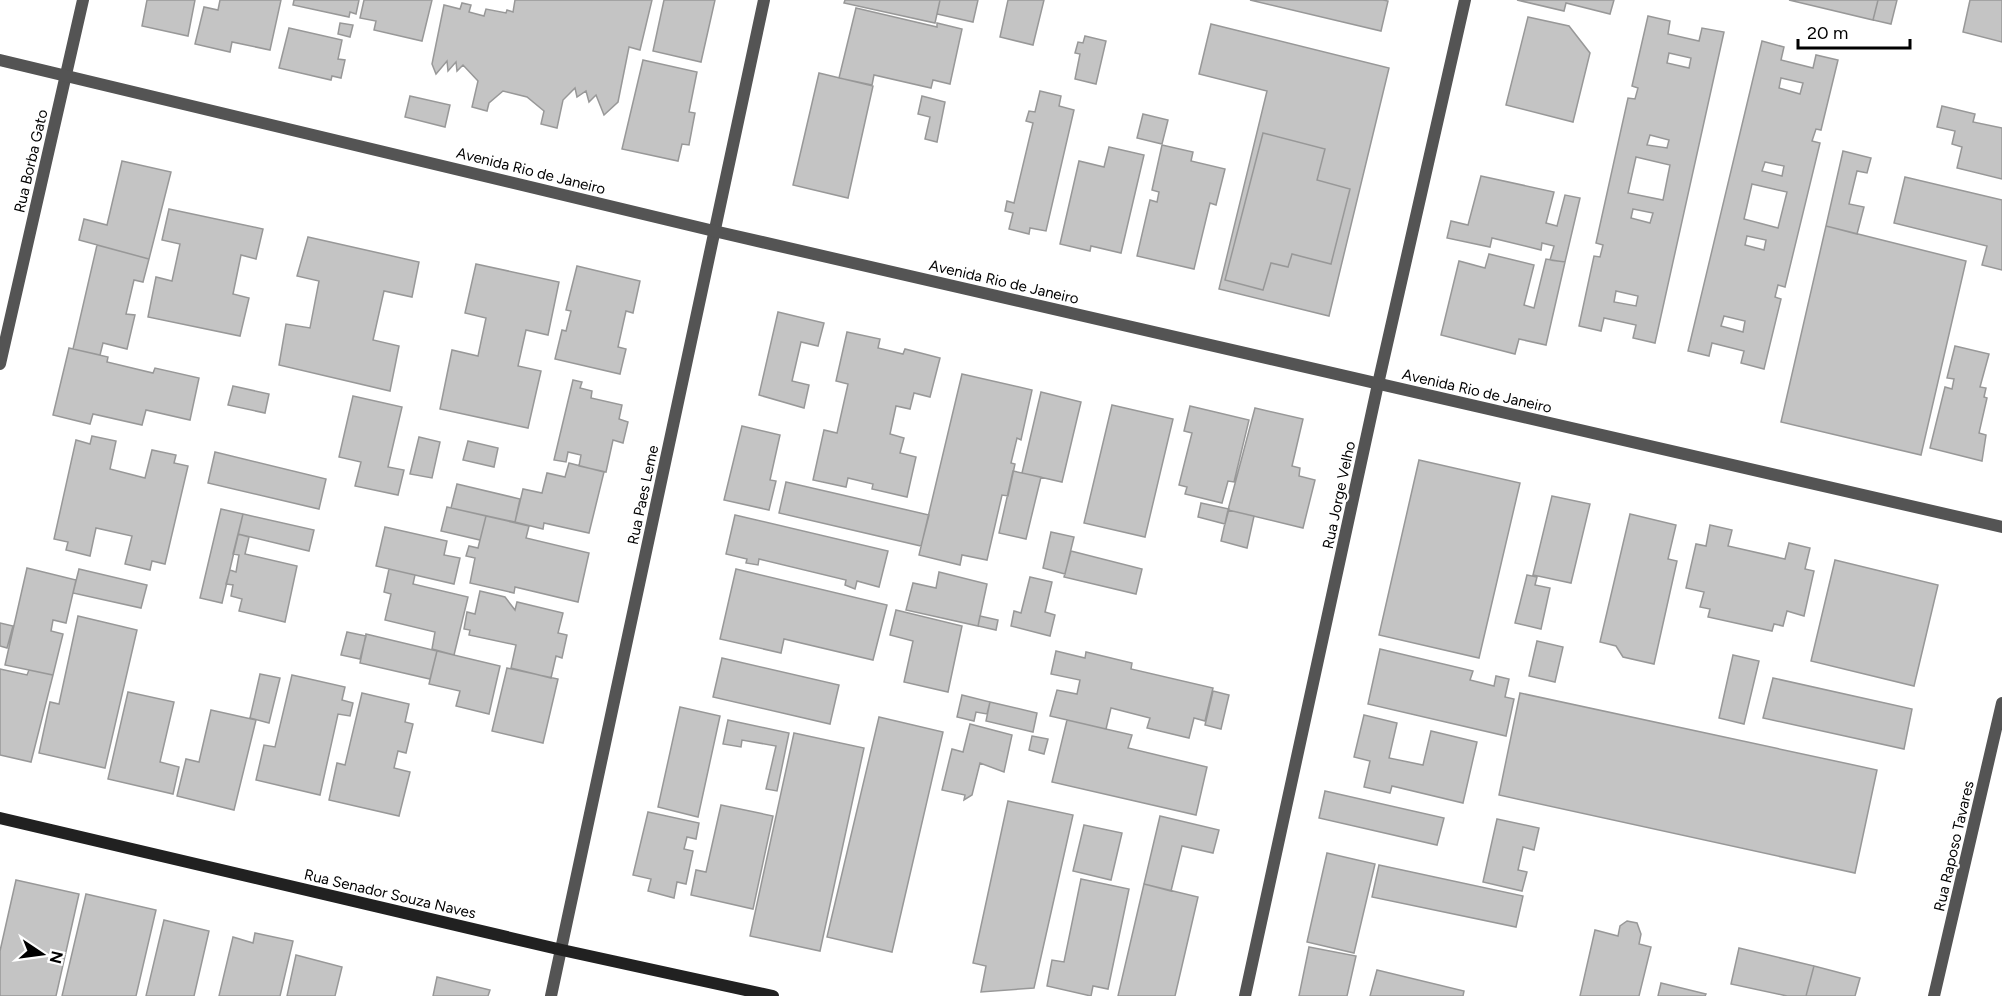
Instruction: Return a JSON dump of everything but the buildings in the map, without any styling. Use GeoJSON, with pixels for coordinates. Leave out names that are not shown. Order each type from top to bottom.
{"type":"FeatureCollection","features":[{"type":"Feature","properties":{"kind":"main road","name":"Rua Senador Souza Naves"},"geometry":{"type":"LineString","coordinates":[[0,818],[562,950],[773,996]]}},
{"type":"Feature","properties":{"kind":"street","name":"Rua Borba Gato"},"geometry":{"type":"LineString","coordinates":[[0,364],[83,0]]}},
{"type":"Feature","properties":{"kind":"street","name":"Rua Paes Leme"},"geometry":{"type":"LineString","coordinates":[[551,996],[764,0]]}},
{"type":"Feature","properties":{"kind":"street","name":"Rua Jorge Velho"},"geometry":{"type":"LineString","coordinates":[[1245,996],[1378,384],[1465,0]]}},
{"type":"Feature","properties":{"kind":"street","name":"Avenida Rio de Janeiro"},"geometry":{"type":"LineString","coordinates":[[0,60],[714,231],[2002,527]]}},
{"type":"Feature","properties":{"kind":"street","name":"Rua Raposo Tavares"},"geometry":{"type":"LineString","coordinates":[[1934,996],[2002,704]]}}]}
